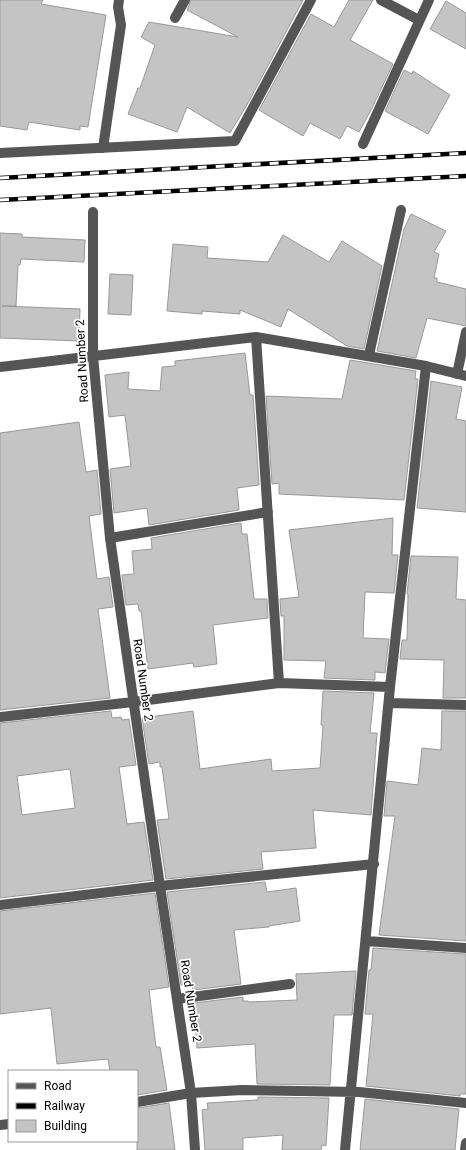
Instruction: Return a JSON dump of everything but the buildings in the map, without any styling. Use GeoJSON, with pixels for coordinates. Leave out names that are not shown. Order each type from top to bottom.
{"type":"FeatureCollection","features":[{"type":"Feature","properties":{"kind":"street"},"geometry":{"type":"LineString","coordinates":[[103,148],[121,25],[118,7],[119,0]]}},
{"type":"Feature","properties":{"kind":"street"},"geometry":{"type":"LineString","coordinates":[[174,18],[185,0]]}},
{"type":"Feature","properties":{"kind":"street"},"geometry":{"type":"LineString","coordinates":[[0,153],[234,141],[311,0]]}},
{"type":"Feature","properties":{"kind":"street"},"geometry":{"type":"LineString","coordinates":[[382,0],[419,20]]}},
{"type":"Feature","properties":{"kind":"street"},"geometry":{"type":"LineString","coordinates":[[363,144],[429,0]]}},
{"type":"Feature","properties":{"kind":"street"},"geometry":{"type":"LineString","coordinates":[[369,355],[401,210]]}},
{"type":"Feature","properties":{"kind":"street","name":"Road Number 2"},"geometry":{"type":"LineString","coordinates":[[93,212],[92,356],[110,538],[160,886],[192,1093],[195,1150]]}},
{"type":"Feature","properties":{"kind":"street"},"geometry":{"type":"LineString","coordinates":[[0,367],[256,337],[369,355],[426,366],[462,375],[466,332]]}},
{"type":"Feature","properties":{"kind":"street"},"geometry":{"type":"LineString","coordinates":[[256,337],[279,683]]}},
{"type":"Feature","properties":{"kind":"street"},"geometry":{"type":"LineString","coordinates":[[345,1150],[390,703],[390,687],[426,366]]}},
{"type":"Feature","properties":{"kind":"street"},"geometry":{"type":"LineString","coordinates":[[110,538],[268,512]]}},
{"type":"Feature","properties":{"kind":"street"},"geometry":{"type":"LineString","coordinates":[[0,717],[279,683],[390,687]]}},
{"type":"Feature","properties":{"kind":"street"},"geometry":{"type":"LineString","coordinates":[[390,703],[466,705]]}},
{"type":"Feature","properties":{"kind":"street"},"geometry":{"type":"LineString","coordinates":[[0,905],[160,886],[374,864]]}},
{"type":"Feature","properties":{"kind":"street"},"geometry":{"type":"LineString","coordinates":[[366,940],[466,948]]}},
{"type":"Feature","properties":{"kind":"street"},"geometry":{"type":"LineString","coordinates":[[177,999],[290,984]]}},
{"type":"Feature","properties":{"kind":"street"},"geometry":{"type":"LineString","coordinates":[[138,1102],[192,1093],[242,1090],[352,1092],[466,1103]]}},
{"type":"Feature","properties":{"kind":"street"},"geometry":{"type":"LineString","coordinates":[[465,1150],[466,1143]]}},
{"type":"Feature","properties":{"kind":"railway"},"geometry":{"type":"LineString","coordinates":[[0,178],[466,153]]}},
{"type":"Feature","properties":{"kind":"railway"},"geometry":{"type":"LineString","coordinates":[[0,200],[466,176]]}}]}
